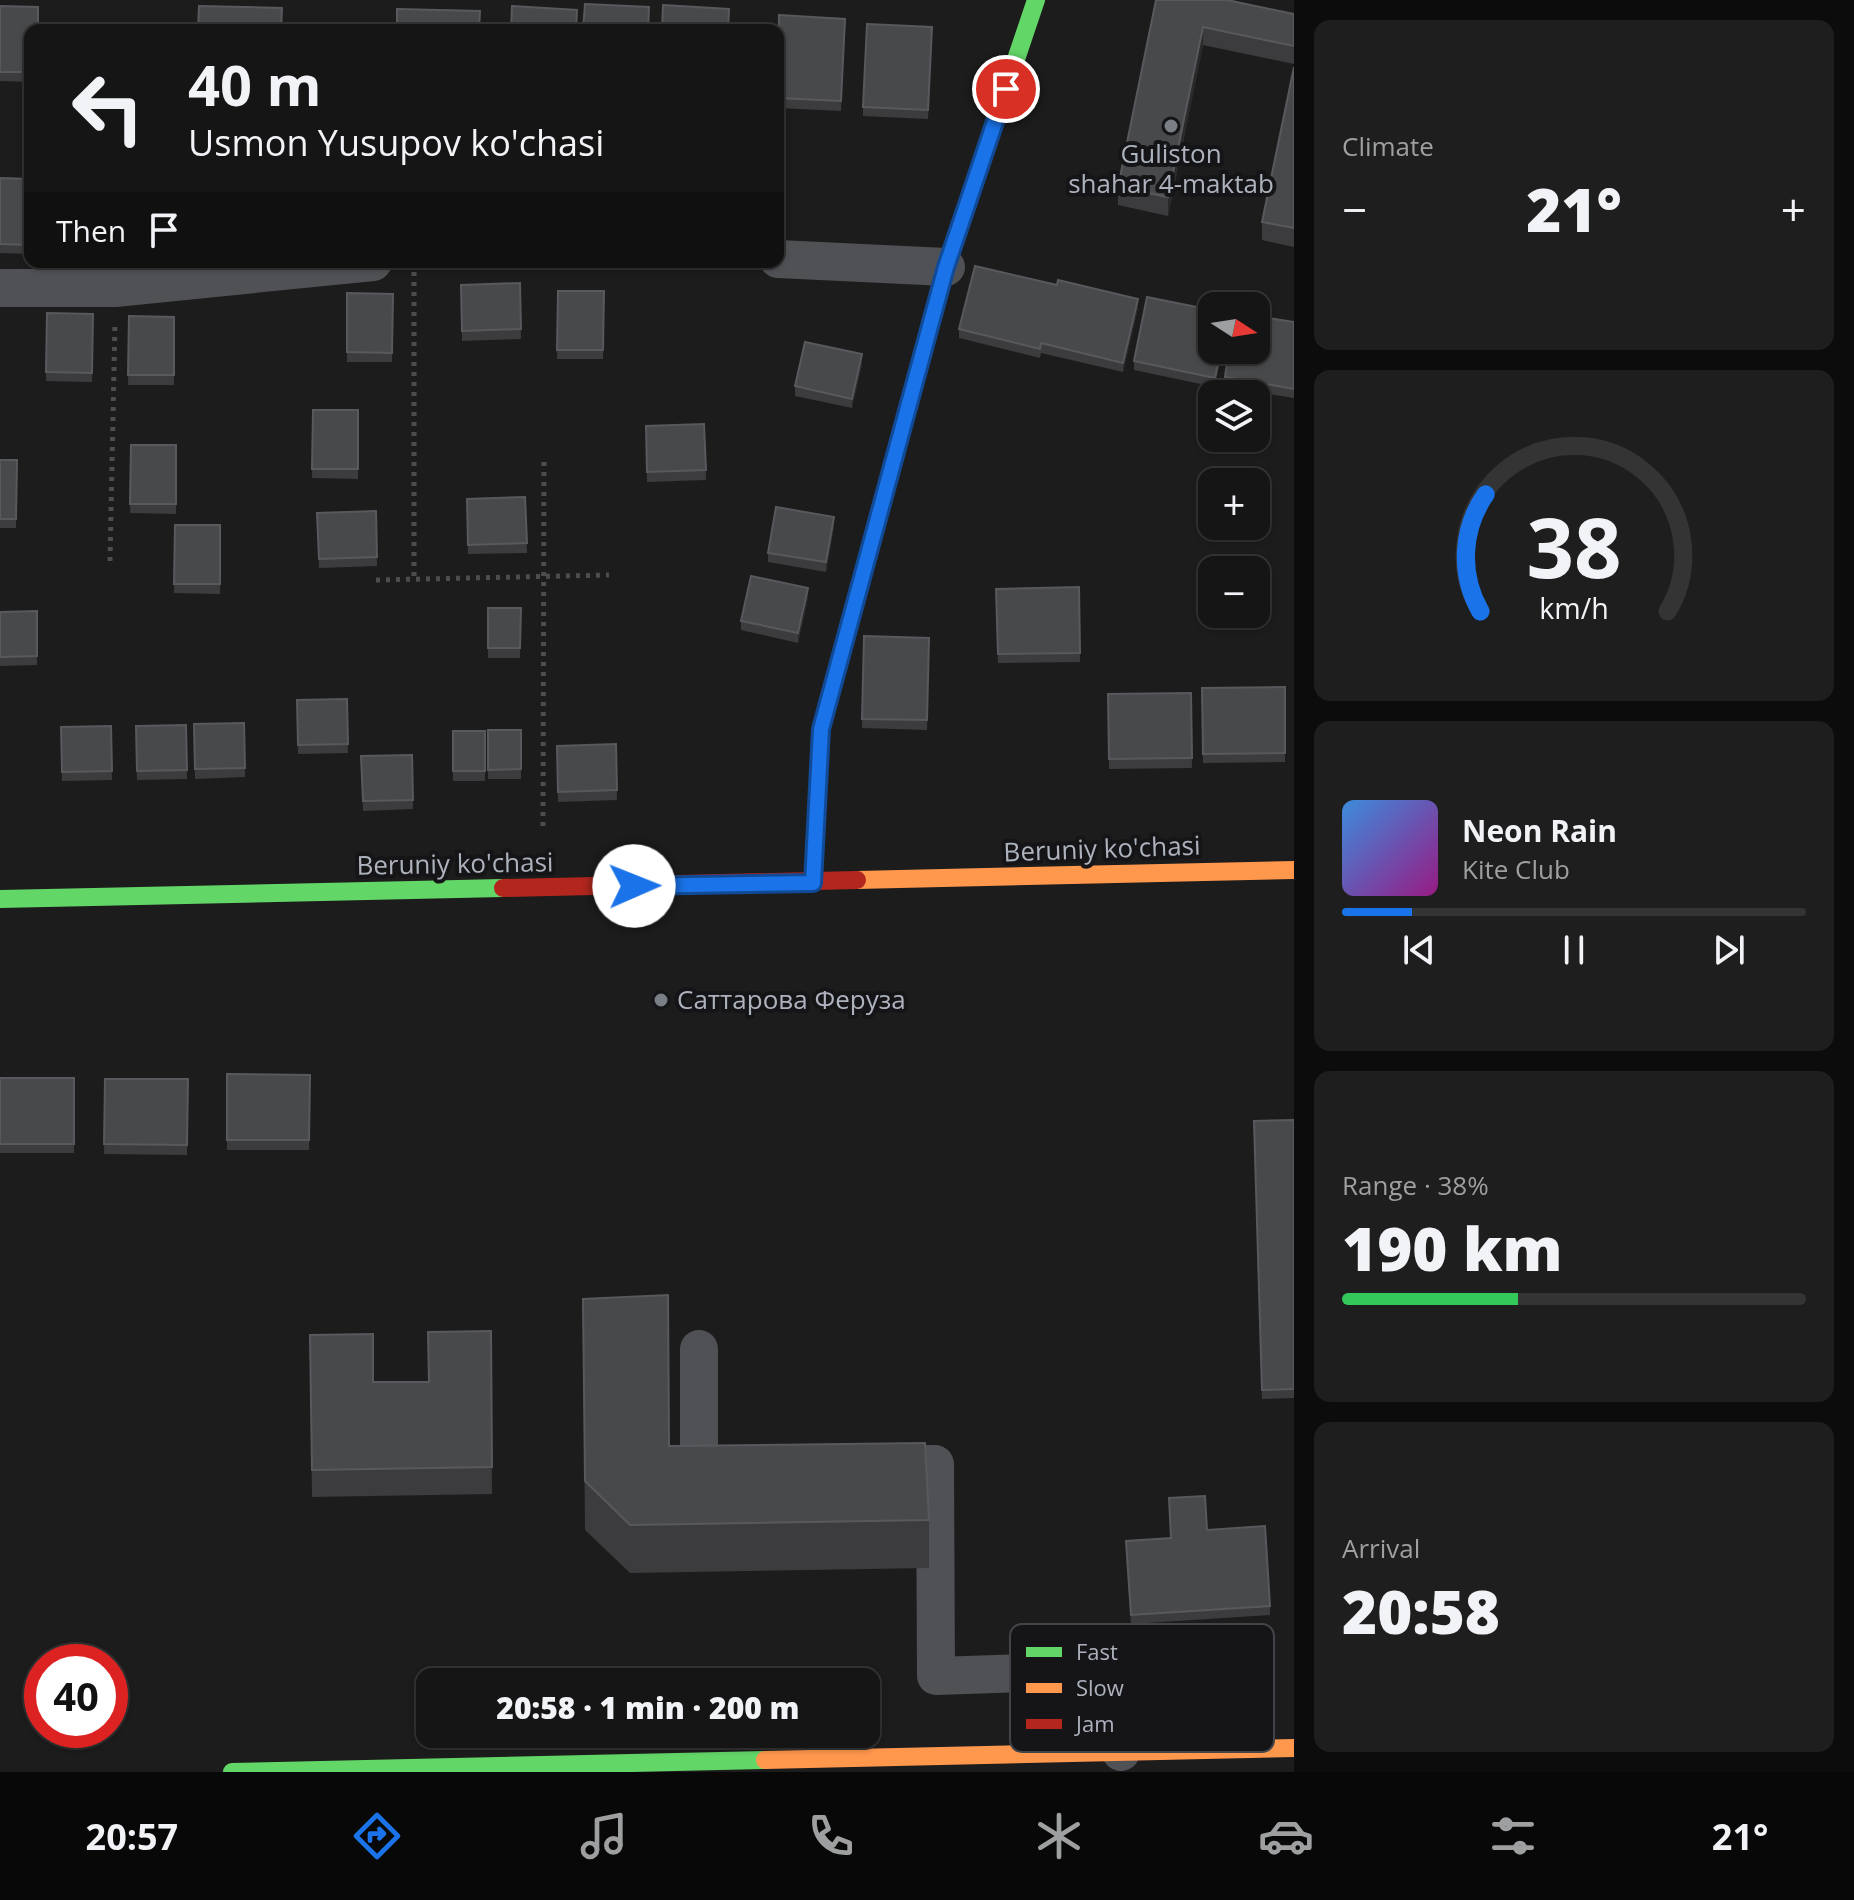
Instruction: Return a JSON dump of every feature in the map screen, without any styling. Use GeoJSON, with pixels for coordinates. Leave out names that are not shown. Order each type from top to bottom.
{"type":"FeatureCollection","features":[{"type":"Feature","properties":{"kind":"main road"},"geometry":{"type":"LineString","coordinates":[[813,883],[821,729],[946,267],[1036,0]]}},
{"type":"Feature","properties":{"kind":"main road","name":"Beruniy ko'chasi"},"geometry":{"type":"LineString","coordinates":[[0,899],[1294,870]]}},
{"type":"Feature","properties":{"kind":"main road"},"geometry":{"type":"LineString","coordinates":[[1274,1748],[1294,1748]]}},
{"type":"Feature","properties":{"kind":"main road"},"geometry":{"type":"LineString","coordinates":[[232,1772],[1121,1752]]}},
{"type":"Feature","properties":{"kind":"street"},"geometry":{"type":"LineString","coordinates":[[784,259],[946,267]]}},
{"type":"Feature","properties":{"kind":"street"},"geometry":{"type":"LineString","coordinates":[[0,288],[115,288],[313,268]]}},
{"type":"Feature","properties":{"kind":"street"},"geometry":{"type":"LineString","coordinates":[[699,1349],[699,1466],[762,1465]]}},
{"type":"Feature","properties":{"kind":"street"},"geometry":{"type":"LineString","coordinates":[[841,1465],[935,1464],[936,1676],[1010,1674]]}},
{"type":"Feature","properties":{"kind":"path"},"geometry":{"type":"LineString","coordinates":[[414,268],[414,578]]}},
{"type":"Feature","properties":{"kind":"path"},"geometry":{"type":"LineString","coordinates":[[110,561],[115,288]]}},
{"type":"Feature","properties":{"kind":"path"},"geometry":{"type":"LineString","coordinates":[[543,826],[544,462]]}},
{"type":"Feature","properties":{"kind":"path"},"geometry":{"type":"LineString","coordinates":[[376,580],[609,575]]}},
{"type":"Feature","properties":{"kind":"building"},"geometry":{"type":"Polygon","coordinates":[[[1156,0],[1227,0],[1294,14],[1294,46],[1203,27],[1168,197],[1118,187],[1156,0]]]}},
{"type":"Feature","properties":{"kind":"building"},"geometry":{"type":"Polygon","coordinates":[[[585,4],[649,7],[648,24],[583,24],[585,4]]]}},
{"type":"Feature","properties":{"kind":"building"},"geometry":{"type":"Polygon","coordinates":[[[663,5],[729,9],[728,24],[662,24],[663,5]]]}},
{"type":"Feature","properties":{"kind":"building"},"geometry":{"type":"Polygon","coordinates":[[[0,6],[38,7],[38,24],[24,24],[24,72],[0,72],[0,6]]]}},
{"type":"Feature","properties":{"kind":"building"},"geometry":{"type":"Polygon","coordinates":[[[199,6],[282,8],[281,24],[198,24],[199,6]]]}},
{"type":"Feature","properties":{"kind":"building"},"geometry":{"type":"Polygon","coordinates":[[[512,6],[577,10],[576,24],[511,24],[512,6]]]}},
{"type":"Feature","properties":{"kind":"building"},"geometry":{"type":"Polygon","coordinates":[[[397,9],[480,11],[479,24],[397,24],[397,9]]]}},
{"type":"Feature","properties":{"kind":"building"},"geometry":{"type":"Polygon","coordinates":[[[779,15],[845,19],[841,101],[784,98],[784,24],[779,24],[779,15]]]}},
{"type":"Feature","properties":{"kind":"building"},"geometry":{"type":"Polygon","coordinates":[[[867,24],[932,27],[928,110],[863,107],[867,24]]]}},
{"type":"Feature","properties":{"kind":"building"},"geometry":{"type":"Polygon","coordinates":[[[1294,67],[1294,228],[1262,222],[1294,67]]]}},
{"type":"Feature","properties":{"kind":"building"},"geometry":{"type":"Polygon","coordinates":[[[0,178],[24,179],[24,245],[0,244],[0,178]]]}},
{"type":"Feature","properties":{"kind":"building"},"geometry":{"type":"Polygon","coordinates":[[[975,266],[1057,285],[1058,280],[1138,299],[1123,363],[1041,343],[1040,349],[959,329],[975,266]]]}},
{"type":"Feature","properties":{"kind":"building"},"geometry":{"type":"Polygon","coordinates":[[[520,283],[521,329],[462,331],[461,285],[520,283]]]}},
{"type":"Feature","properties":{"kind":"building"},"geometry":{"type":"Polygon","coordinates":[[[558,291],[604,291],[603,350],[557,350],[558,291]]]}},
{"type":"Feature","properties":{"kind":"building"},"geometry":{"type":"Polygon","coordinates":[[[347,293],[393,294],[392,353],[347,352],[347,293]]]}},
{"type":"Feature","properties":{"kind":"building"},"geometry":{"type":"Polygon","coordinates":[[[1147,297],[1198,307],[1198,364],[1218,364],[1215,378],[1134,361],[1147,297]]]}},
{"type":"Feature","properties":{"kind":"building"},"geometry":{"type":"Polygon","coordinates":[[[47,313],[93,314],[92,373],[46,372],[47,313]]]}},
{"type":"Feature","properties":{"kind":"building"},"geometry":{"type":"Polygon","coordinates":[[[129,316],[174,317],[174,375],[128,375],[129,316]]]}},
{"type":"Feature","properties":{"kind":"building"},"geometry":{"type":"Polygon","coordinates":[[[1270,318],[1294,322],[1294,389],[1270,385],[1270,380],[1225,377],[1227,364],[1270,364],[1270,318]]]}},
{"type":"Feature","properties":{"kind":"building"},"geometry":{"type":"Polygon","coordinates":[[[805,342],[862,354],[852,399],[795,386],[805,342]]]}},
{"type":"Feature","properties":{"kind":"building"},"geometry":{"type":"Polygon","coordinates":[[[313,410],[358,410],[358,469],[312,469],[313,410]]]}},
{"type":"Feature","properties":{"kind":"building"},"geometry":{"type":"Polygon","coordinates":[[[704,424],[706,470],[647,472],[646,426],[704,424]]]}},
{"type":"Feature","properties":{"kind":"building"},"geometry":{"type":"Polygon","coordinates":[[[131,445],[176,445],[176,504],[130,504],[131,445]]]}},
{"type":"Feature","properties":{"kind":"building"},"geometry":{"type":"Polygon","coordinates":[[[0,460],[17,460],[16,519],[0,519],[0,460]]]}},
{"type":"Feature","properties":{"kind":"building"},"geometry":{"type":"Polygon","coordinates":[[[525,497],[527,543],[468,545],[467,499],[525,497]]]}},
{"type":"Feature","properties":{"kind":"building"},"geometry":{"type":"Polygon","coordinates":[[[776,507],[834,517],[826,562],[768,553],[776,507]]]}},
{"type":"Feature","properties":{"kind":"building"},"geometry":{"type":"Polygon","coordinates":[[[376,511],[377,557],[319,559],[317,513],[376,511]]]}},
{"type":"Feature","properties":{"kind":"building"},"geometry":{"type":"Polygon","coordinates":[[[175,525],[220,525],[220,584],[174,584],[175,525]]]}},
{"type":"Feature","properties":{"kind":"building"},"geometry":{"type":"Polygon","coordinates":[[[751,576],[808,588],[798,633],[741,621],[751,576]]]}},
{"type":"Feature","properties":{"kind":"building"},"geometry":{"type":"Polygon","coordinates":[[[1079,587],[1080,653],[998,654],[996,589],[1079,587]]]}},
{"type":"Feature","properties":{"kind":"building"},"geometry":{"type":"Polygon","coordinates":[[[488,608],[521,608],[520,648],[488,648],[488,608]]]}},
{"type":"Feature","properties":{"kind":"building"},"geometry":{"type":"Polygon","coordinates":[[[37,611],[37,656],[0,657],[0,612],[37,611]]]}},
{"type":"Feature","properties":{"kind":"building"},"geometry":{"type":"Polygon","coordinates":[[[864,636],[929,638],[927,720],[862,719],[864,636]]]}},
{"type":"Feature","properties":{"kind":"building"},"geometry":{"type":"Polygon","coordinates":[[[1285,687],[1285,753],[1203,754],[1202,688],[1285,687]]]}},
{"type":"Feature","properties":{"kind":"building"},"geometry":{"type":"Polygon","coordinates":[[[1191,693],[1192,758],[1109,759],[1108,694],[1191,693]]]}},
{"type":"Feature","properties":{"kind":"building"},"geometry":{"type":"Polygon","coordinates":[[[347,699],[348,744],[298,745],[297,700],[347,699]]]}},
{"type":"Feature","properties":{"kind":"building"},"geometry":{"type":"Polygon","coordinates":[[[244,723],[245,768],[195,769],[194,724],[244,723]]]}},
{"type":"Feature","properties":{"kind":"building"},"geometry":{"type":"Polygon","coordinates":[[[186,725],[187,770],[137,771],[136,726],[186,725]]]}},
{"type":"Feature","properties":{"kind":"building"},"geometry":{"type":"Polygon","coordinates":[[[111,726],[112,771],[62,772],[61,727],[111,726]]]}},
{"type":"Feature","properties":{"kind":"building"},"geometry":{"type":"Polygon","coordinates":[[[488,730],[521,730],[521,769],[488,770],[488,730]]]}},
{"type":"Feature","properties":{"kind":"building"},"geometry":{"type":"Polygon","coordinates":[[[453,731],[485,731],[485,771],[453,771],[453,731]]]}},
{"type":"Feature","properties":{"kind":"building"},"geometry":{"type":"Polygon","coordinates":[[[616,744],[617,790],[558,792],[557,746],[616,744]]]}},
{"type":"Feature","properties":{"kind":"building"},"geometry":{"type":"Polygon","coordinates":[[[412,755],[413,800],[363,801],[361,756],[412,755]]]}},
{"type":"Feature","properties":{"kind":"building"},"geometry":{"type":"Polygon","coordinates":[[[227,1074],[310,1075],[309,1140],[227,1140],[227,1074]]]}},
{"type":"Feature","properties":{"kind":"building"},"geometry":{"type":"Polygon","coordinates":[[[0,1078],[74,1078],[74,1144],[0,1144],[0,1078]]]}},
{"type":"Feature","properties":{"kind":"building"},"geometry":{"type":"Polygon","coordinates":[[[105,1079],[188,1079],[187,1145],[104,1144],[105,1079]]]}},
{"type":"Feature","properties":{"kind":"building"},"geometry":{"type":"Polygon","coordinates":[[[1294,1120],[1294,1389],[1262,1390],[1254,1121],[1294,1120]]]}},
{"type":"Feature","properties":{"kind":"building"},"geometry":{"type":"Polygon","coordinates":[[[668,1295],[669,1446],[925,1443],[929,1520],[630,1525],[585,1481],[583,1299],[668,1295]]]}},
{"type":"Feature","properties":{"kind":"building"},"geometry":{"type":"Polygon","coordinates":[[[491,1331],[492,1467],[312,1470],[310,1335],[373,1334],[373,1382],[429,1382],[428,1332],[491,1331]]]}},
{"type":"Feature","properties":{"kind":"building"},"geometry":{"type":"Polygon","coordinates":[[[1205,1496],[1207,1530],[1265,1526],[1270,1606],[1131,1615],[1126,1541],[1171,1538],[1169,1498],[1205,1496]]]}},
{"type":"Feature","properties":{"kind":"traffic: fast"},"geometry":{"type":"LineString","coordinates":[[813,883],[821,729],[946,267],[1036,0]]}},
{"type":"Feature","properties":{"kind":"traffic: fast"},"geometry":{"type":"LineString","coordinates":[[0,899],[503,888]]}},
{"type":"Feature","properties":{"kind":"traffic: fast"},"geometry":{"type":"LineString","coordinates":[[232,1772],[765,1760]]}},
{"type":"Feature","properties":{"kind":"traffic: slow"},"geometry":{"type":"LineString","coordinates":[[857,880],[1294,870]]}},
{"type":"Feature","properties":{"kind":"traffic: slow"},"geometry":{"type":"LineString","coordinates":[[1274,1748],[1294,1748]]}},
{"type":"Feature","properties":{"kind":"traffic: slow"},"geometry":{"type":"LineString","coordinates":[[765,1760],[1118,1752]]}},
{"type":"Feature","properties":{"kind":"traffic: jam"},"geometry":{"type":"LineString","coordinates":[[503,888],[857,880]]}},
{"type":"Feature","properties":{"kind":"place","name":"Guliston shahar 4-maktab"},"geometry":{"type":"Point","coordinates":[1171,126]}},
{"type":"Feature","properties":{"kind":"place","name":"Саттарова Феруза"},"geometry":{"type":"Point","coordinates":[661,1000]}},
{"type":"Feature","properties":{"kind":"route"},"geometry":{"type":"LineString","coordinates":[[634,886],[813,883],[821,729],[946,267],[1006,89]]}}]}
